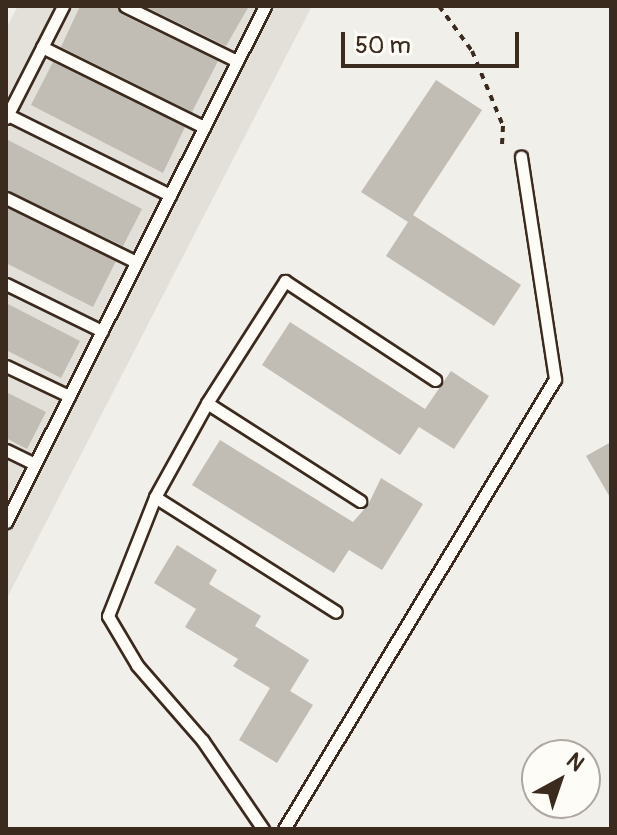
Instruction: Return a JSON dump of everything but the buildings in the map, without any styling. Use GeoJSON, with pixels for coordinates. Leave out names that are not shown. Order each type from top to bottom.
{"type":"FeatureCollection","features":[{"type":"Feature","properties":{"kind":"lane"},"geometry":{"type":"LineString","coordinates":[[63,6],[7,117],[170,195]]}},
{"type":"Feature","properties":{"kind":"lane"},"geometry":{"type":"LineString","coordinates":[[125,6],[237,61]]}},
{"type":"Feature","properties":{"kind":"lane"},"geometry":{"type":"LineString","coordinates":[[6,522],[265,6]]}},
{"type":"Feature","properties":{"kind":"lane"},"geometry":{"type":"LineString","coordinates":[[42,47],[204,127]]}},
{"type":"Feature","properties":{"kind":"lane"},"geometry":{"type":"LineString","coordinates":[[284,829],[555,379],[521,157]]}},
{"type":"Feature","properties":{"kind":"lane"},"geometry":{"type":"LineString","coordinates":[[6,198],[136,262]]}},
{"type":"Feature","properties":{"kind":"lane"},"geometry":{"type":"LineString","coordinates":[[263,829],[203,741],[137,665],[108,616],[155,497],[207,403],[285,281],[435,380]]}},
{"type":"Feature","properties":{"kind":"lane"},"geometry":{"type":"LineString","coordinates":[[6,284],[102,331]]}},
{"type":"Feature","properties":{"kind":"lane"},"geometry":{"type":"LineString","coordinates":[[6,366],[69,396]]}},
{"type":"Feature","properties":{"kind":"lane"},"geometry":{"type":"LineString","coordinates":[[207,403],[360,501]]}},
{"type":"Feature","properties":{"kind":"lane"},"geometry":{"type":"LineString","coordinates":[[6,450],[35,464]]}},
{"type":"Feature","properties":{"kind":"lane"},"geometry":{"type":"LineString","coordinates":[[155,497],[336,612]]}},
{"type":"Feature","properties":{"kind":"path"},"geometry":{"type":"LineString","coordinates":[[439,6],[472,51],[503,126],[502,148]]}},
{"type":"Feature","properties":{"kind":"shaded area"},"geometry":{"type":"Polygon","coordinates":[[[18,6],[312,6],[6,600],[6,29],[18,6]]]}}]}
